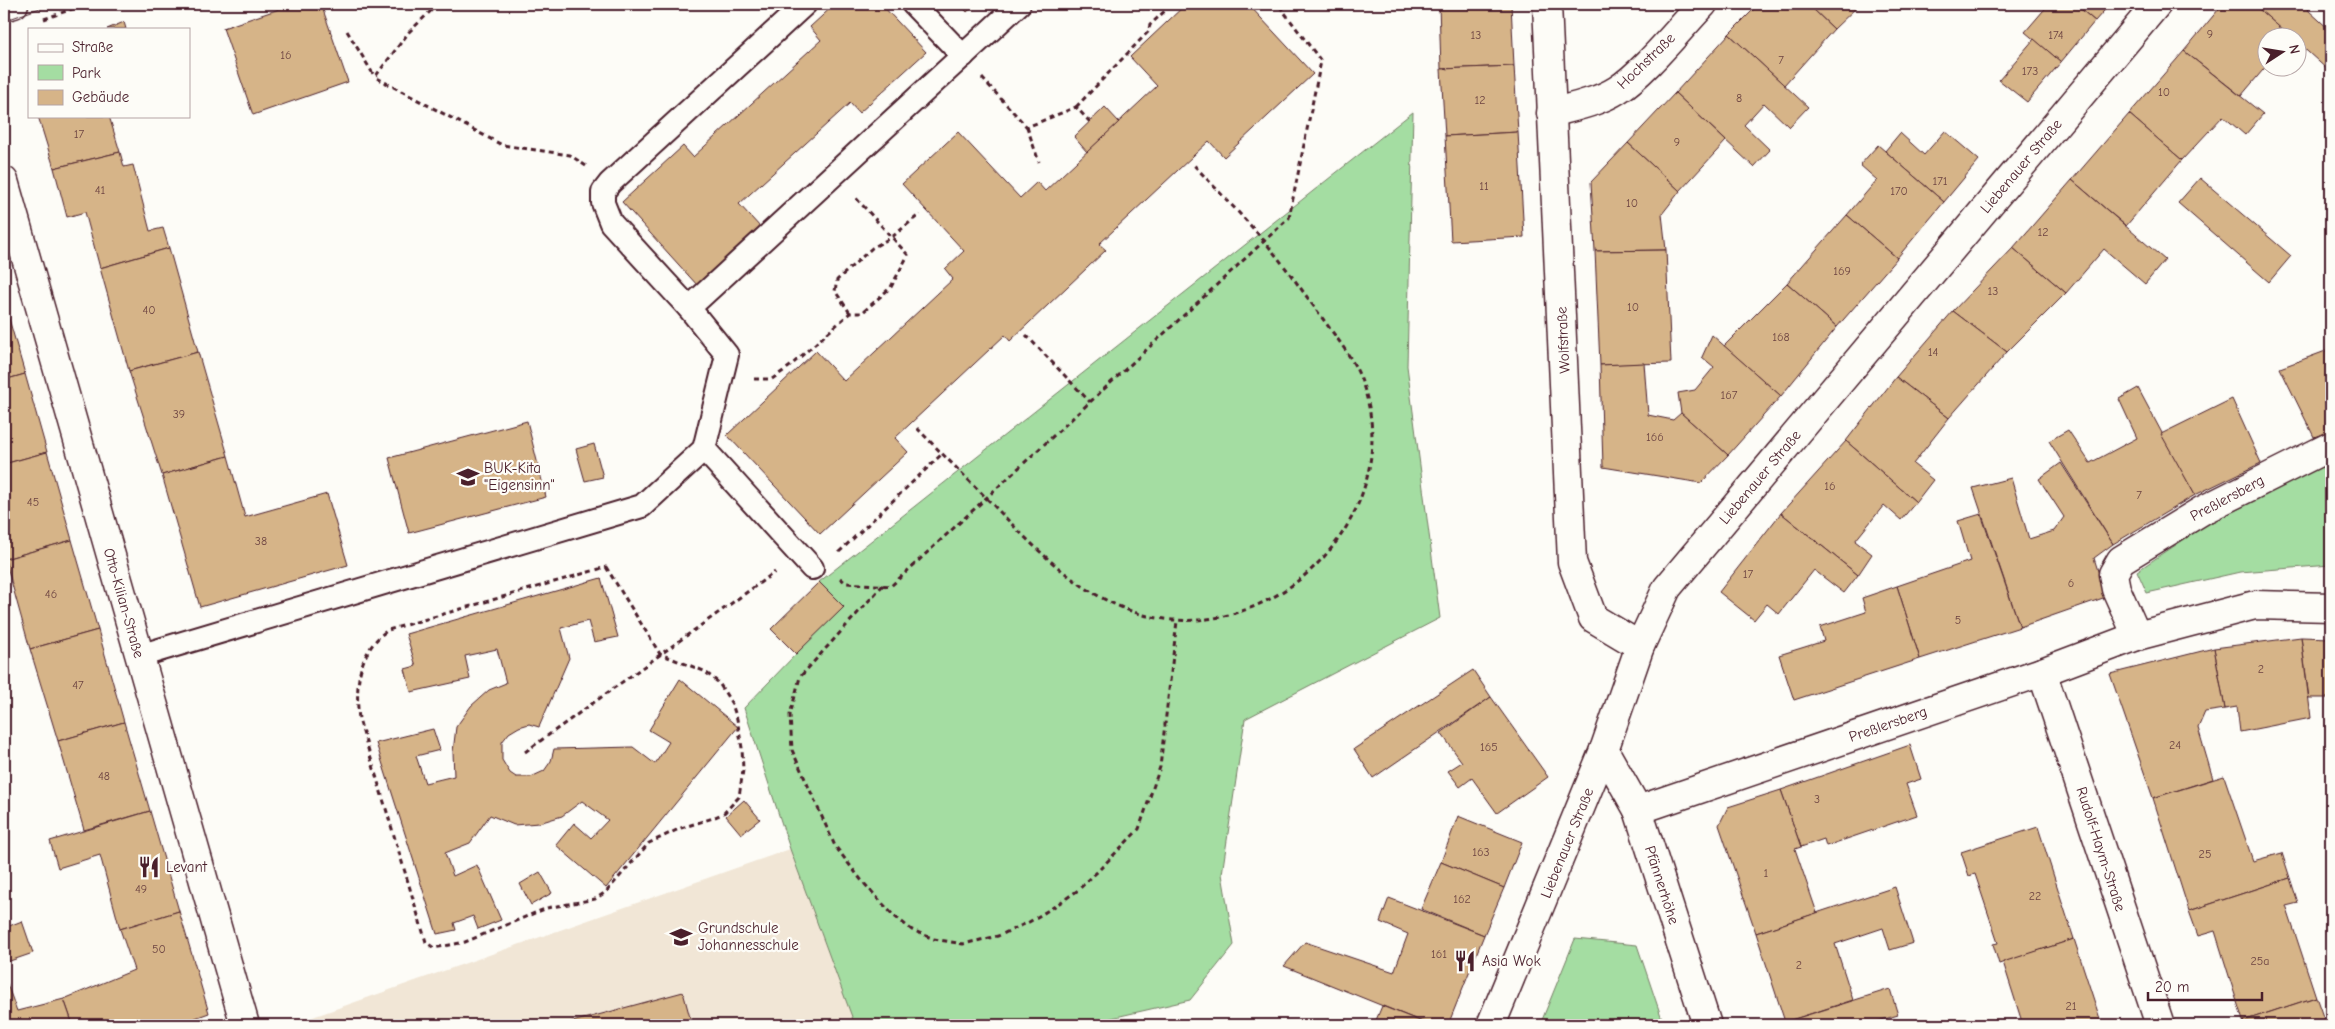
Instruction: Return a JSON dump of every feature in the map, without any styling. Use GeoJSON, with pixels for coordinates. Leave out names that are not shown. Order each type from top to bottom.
{"type":"FeatureCollection","features":[{"type":"Feature","properties":{"kind":"street"},"geometry":{"type":"LineString","coordinates":[[4,7],[14,4]]}},
{"type":"Feature","properties":{"kind":"street","name":"Wolfstraße"},"geometry":{"type":"LineString","coordinates":[[1546,4],[1572,562],[1593,618],[1640,646]]}},
{"type":"Feature","properties":{"kind":"street","name":"Hochstraße"},"geometry":{"type":"LineString","coordinates":[[1552,113],[1587,103],[1617,90],[1703,4]]}},
{"type":"Feature","properties":{"kind":"street","name":"Liebenauer Straße"},"geometry":{"type":"LineString","coordinates":[[1491,1025],[1604,750],[1640,646],[1667,588],[2157,4]]}},
{"type":"Feature","properties":{"kind":"street","name":"Otto-Kilian-Straße"},"geometry":{"type":"LineString","coordinates":[[4,181],[245,1025]]}},
{"type":"Feature","properties":{"kind":"street","name":"Preßlersberg"},"geometry":{"type":"LineString","coordinates":[[2137,636],[2116,589],[2113,574],[2121,560],[2202,510],[2313,453],[2331,446]]}},
{"type":"Feature","properties":{"kind":"street","name":"Preßlersberg"},"geometry":{"type":"LineString","coordinates":[[1638,810],[2042,672],[2137,636],[2255,605],[2331,607]]}},
{"type":"Feature","properties":{"kind":"street","name":"Rudolf-Haym-Straße"},"geometry":{"type":"LineString","coordinates":[[2042,672],[2160,1025]]}},
{"type":"Feature","properties":{"kind":"street","name":"Pfännerhöhe"},"geometry":{"type":"LineString","coordinates":[[1604,750],[1638,810],[1706,1025]]}},
{"type":"Feature","properties":{"kind":"lane"},"geometry":{"type":"LineString","coordinates":[[140,656],[642,506],[704,449],[727,354],[689,308],[611,223],[603,203],[604,192],[610,183],[805,4]]}},
{"type":"Feature","properties":{"kind":"lane"},"geometry":{"type":"LineString","coordinates":[[913,4],[963,56]]}},
{"type":"Feature","properties":{"kind":"lane"},"geometry":{"type":"LineString","coordinates":[[689,308],[1019,4]]}},
{"type":"Feature","properties":{"kind":"lane"},"geometry":{"type":"LineString","coordinates":[[704,449],[812,562]]}},
{"type":"Feature","properties":{"kind":"path"},"geometry":{"type":"LineString","coordinates":[[375,77],[409,32],[438,4]]}},
{"type":"Feature","properties":{"kind":"path"},"geometry":{"type":"LineString","coordinates":[[1028,127],[1076,107],[1148,32],[1150,25],[1172,4]]}},
{"type":"Feature","properties":{"kind":"path"},"geometry":{"type":"LineString","coordinates":[[812,562],[846,583],[892,586],[1289,218],[1321,60],[1278,4]]}},
{"type":"Feature","properties":{"kind":"path"},"geometry":{"type":"LineString","coordinates":[[347,31],[375,77],[502,145],[570,155],[610,183]]}},
{"type":"Feature","properties":{"kind":"path"},"geometry":{"type":"LineString","coordinates":[[963,56],[1028,127],[1039,162]]}},
{"type":"Feature","properties":{"kind":"path"},"geometry":{"type":"LineString","coordinates":[[1076,107],[1090,122]]}},
{"type":"Feature","properties":{"kind":"path"},"geometry":{"type":"LineString","coordinates":[[918,428],[1050,563],[1091,591],[1128,610],[1177,622],[1201,622],[1234,615],[1271,599],[1301,580],[1336,540],[1358,504],[1367,479],[1373,448],[1372,418],[1363,384],[1352,360],[1265,242],[1192,164]]}},
{"type":"Feature","properties":{"kind":"path"},"geometry":{"type":"LineString","coordinates":[[720,381],[772,379],[790,367],[850,313],[862,313],[891,286],[908,255],[834,175]]}},
{"type":"Feature","properties":{"kind":"path"},"geometry":{"type":"LineString","coordinates":[[850,313],[835,291],[837,280],[872,248],[892,237],[920,214]]}},
{"type":"Feature","properties":{"kind":"path"},"geometry":{"type":"LineString","coordinates":[[1026,335],[1090,402]]}},
{"type":"Feature","properties":{"kind":"path"},"geometry":{"type":"LineString","coordinates":[[525,752],[660,654],[812,562],[942,454]]}},
{"type":"Feature","properties":{"kind":"path"},"geometry":{"type":"LineString","coordinates":[[606,567],[660,654],[704,671],[719,683],[732,704],[737,719],[742,748],[743,770],[739,797],[724,813],[681,828],[649,843],[606,892],[595,899],[573,905],[547,908],[466,942],[434,948],[426,942],[359,719],[357,703],[359,672],[371,646],[388,630],[606,567]]}},
{"type":"Feature","properties":{"kind":"path"},"geometry":{"type":"LineString","coordinates":[[883,586],[800,677],[790,715],[792,750],[835,846],[862,881],[893,914],[912,930],[934,939],[962,944],[998,936],[1029,922],[1052,908],[1077,891],[1139,829],[1160,767],[1177,622]]}},
{"type":"Feature","properties":{"kind":"shaded area","name":"Grundschule Johannesschule"},"geometry":{"type":"Polygon","coordinates":[[[790,849],[855,1025],[290,1025],[790,849]]]}},
{"type":"Feature","properties":{"kind":"green space"},"geometry":{"type":"Polygon","coordinates":[[[1413,112],[1407,366],[1440,618],[1245,719],[1222,874],[1234,945],[1190,1000],[1081,1025],[855,1025],[790,849],[744,708],[796,654],[819,582],[1413,112]]]}},
{"type":"Feature","properties":{"kind":"green space"},"geometry":{"type":"Polygon","coordinates":[[[2331,459],[2331,565],[2240,572],[2147,593],[2137,571],[2207,524],[2331,459]]]}},
{"type":"Feature","properties":{"kind":"green space"},"geometry":{"type":"Polygon","coordinates":[[[1575,939],[1637,945],[1664,1025],[1540,1025],[1575,939]]]}},
{"type":"Feature","properties":{"kind":"building"},"geometry":{"type":"Polygon","coordinates":[[[294,4],[321,4],[348,82],[253,115],[223,28],[294,4]]]}},
{"type":"Feature","properties":{"kind":"building"},"geometry":{"type":"Polygon","coordinates":[[[835,4],[881,4],[926,52],[859,113],[850,103],[739,204],[761,228],[698,286],[622,202],[683,146],[693,157],[821,40],[810,27],[835,4]]]}},
{"type":"Feature","properties":{"kind":"building"},"geometry":{"type":"Polygon","coordinates":[[[960,4],[976,4],[967,12],[960,4]]]}},
{"type":"Feature","properties":{"kind":"building"},"geometry":{"type":"Polygon","coordinates":[[[1186,4],[1248,4],[1313,74],[1224,157],[1209,141],[1099,244],[1106,250],[1010,341],[1005,335],[895,438],[908,452],[820,534],[727,435],[816,351],[844,381],[953,279],[945,269],[964,251],[902,184],[958,132],[1020,198],[1037,182],[1045,191],[1157,86],[1130,57],[1186,4]]]}},
{"type":"Feature","properties":{"kind":"building"},"geometry":{"type":"Polygon","coordinates":[[[1439,4],[1511,4],[1514,66],[1441,69],[1439,4]]]}},
{"type":"Feature","properties":{"kind":"building"},"geometry":{"type":"Polygon","coordinates":[[[1759,4],[1808,4],[1834,29],[1784,85],[1729,34],[1759,4]]]}},
{"type":"Feature","properties":{"kind":"building"},"geometry":{"type":"Polygon","coordinates":[[[1808,4],[1860,4],[1834,29],[1808,4]]]}},
{"type":"Feature","properties":{"kind":"building"},"geometry":{"type":"Polygon","coordinates":[[[2049,4],[2075,4],[2095,21],[2061,62],[2025,32],[2049,4]]]}},
{"type":"Feature","properties":{"kind":"building"},"geometry":{"type":"Polygon","coordinates":[[[2075,4],[2110,4],[2095,21],[2075,4]]]}},
{"type":"Feature","properties":{"kind":"building"},"geometry":{"type":"Polygon","coordinates":[[[2223,4],[2253,4],[2281,28],[2258,28],[2258,76],[2241,96],[2184,51],[2223,4]]]}},
{"type":"Feature","properties":{"kind":"building"},"geometry":{"type":"Polygon","coordinates":[[[2253,4],[2314,4],[2308,10],[2331,31],[2331,68],[2329,71],[2308,52],[2308,28],[2281,28],[2253,4]]]}},
{"type":"Feature","properties":{"kind":"building"},"geometry":{"type":"Polygon","coordinates":[[[124,22],[126,28],[109,28],[124,22]]]}},
{"type":"Feature","properties":{"kind":"building"},"geometry":{"type":"Polygon","coordinates":[[[1729,34],[1808,107],[1789,127],[1764,103],[1744,125],[1770,150],[1754,167],[1675,93],[1729,34]]]}},
{"type":"Feature","properties":{"kind":"building"},"geometry":{"type":"Polygon","coordinates":[[[2034,39],[2061,62],[2027,102],[1999,80],[2034,39]]]}},
{"type":"Feature","properties":{"kind":"building"},"geometry":{"type":"Polygon","coordinates":[[[2184,51],[2263,114],[2245,135],[2223,116],[2182,160],[2129,114],[2184,51]]]}},
{"type":"Feature","properties":{"kind":"building"},"geometry":{"type":"Polygon","coordinates":[[[1514,66],[1518,132],[1445,136],[1441,69],[1514,66]]]}},
{"type":"Feature","properties":{"kind":"building"},"geometry":{"type":"Polygon","coordinates":[[[1675,93],[1726,141],[1680,191],[1628,143],[1675,93]]]}},
{"type":"Feature","properties":{"kind":"building"},"geometry":{"type":"Polygon","coordinates":[[[1105,107],[1119,122],[1087,152],[1074,137],[1105,107]]]}},
{"type":"Feature","properties":{"kind":"building"},"geometry":{"type":"Polygon","coordinates":[[[2129,114],[2182,160],[2126,226],[2072,180],[2129,114]]]}},
{"type":"Feature","properties":{"kind":"building"},"geometry":{"type":"Polygon","coordinates":[[[39,118],[110,118],[120,152],[54,168],[39,118]]]}},
{"type":"Feature","properties":{"kind":"building"},"geometry":{"type":"Polygon","coordinates":[[[1945,131],[1979,160],[1944,202],[1885,151],[1900,133],[1924,155],[1945,131]]]}},
{"type":"Feature","properties":{"kind":"building"},"geometry":{"type":"Polygon","coordinates":[[[1518,132],[1524,237],[1451,241],[1445,136],[1518,132]]]}},
{"type":"Feature","properties":{"kind":"building"},"geometry":{"type":"Polygon","coordinates":[[[1628,143],[1680,191],[1662,214],[1666,250],[1595,251],[1591,182],[1628,143]]]}},
{"type":"Feature","properties":{"kind":"building"},"geometry":{"type":"Polygon","coordinates":[[[1878,145],[1944,202],[1897,258],[1847,215],[1877,180],[1860,165],[1878,145]]]}},
{"type":"Feature","properties":{"kind":"building"},"geometry":{"type":"Polygon","coordinates":[[[120,152],[124,167],[133,165],[150,231],[163,228],[169,248],[100,268],[85,212],[67,217],[54,168],[120,152]]]}},
{"type":"Feature","properties":{"kind":"building"},"geometry":{"type":"Polygon","coordinates":[[[2200,178],[2291,256],[2269,282],[2178,203],[2200,178]]]}},
{"type":"Feature","properties":{"kind":"building"},"geometry":{"type":"Polygon","coordinates":[[[2072,180],[2165,260],[2145,284],[2104,249],[2066,293],[2013,248],[2072,180]]]}},
{"type":"Feature","properties":{"kind":"building"},"geometry":{"type":"Polygon","coordinates":[[[1847,215],[1897,258],[1837,327],[1787,283],[1847,215]]]}},
{"type":"Feature","properties":{"kind":"building"},"geometry":{"type":"Polygon","coordinates":[[[169,248],[198,352],[129,371],[100,268],[169,248]]]}},
{"type":"Feature","properties":{"kind":"building"},"geometry":{"type":"Polygon","coordinates":[[[2013,248],[2066,293],[2007,352],[1953,311],[2013,248]]]}},
{"type":"Feature","properties":{"kind":"building"},"geometry":{"type":"Polygon","coordinates":[[[1666,250],[1671,363],[1600,365],[1595,251],[1666,250]]]}},
{"type":"Feature","properties":{"kind":"building"},"geometry":{"type":"Polygon","coordinates":[[[1787,283],[1837,327],[1781,396],[1724,346],[1787,283]]]}},
{"type":"Feature","properties":{"kind":"building"},"geometry":{"type":"Polygon","coordinates":[[[1953,311],[2007,352],[1949,418],[1896,377],[1953,311]]]}},
{"type":"Feature","properties":{"kind":"building"},"geometry":{"type":"Polygon","coordinates":[[[7,312],[25,374],[4,380],[4,313],[7,312]]]}},
{"type":"Feature","properties":{"kind":"building"},"geometry":{"type":"Polygon","coordinates":[[[1712,335],[1781,396],[1728,455],[1681,413],[1678,393],[1695,390],[1714,367],[1702,357],[1712,335]]]}},
{"type":"Feature","properties":{"kind":"building"},"geometry":{"type":"Polygon","coordinates":[[[2331,349],[2331,431],[2314,437],[2280,368],[2331,349]]]}},
{"type":"Feature","properties":{"kind":"building"},"geometry":{"type":"Polygon","coordinates":[[[198,352],[228,456],[162,475],[129,371],[198,352]]]}},
{"type":"Feature","properties":{"kind":"building"},"geometry":{"type":"Polygon","coordinates":[[[1644,363],[1648,415],[1673,420],[1681,413],[1728,455],[1701,483],[1603,467],[1600,365],[1644,363]]]}},
{"type":"Feature","properties":{"kind":"building"},"geometry":{"type":"Polygon","coordinates":[[[25,374],[47,452],[4,464],[4,380],[25,374]]]}},
{"type":"Feature","properties":{"kind":"building"},"geometry":{"type":"Polygon","coordinates":[[[1896,377],[1949,418],[1913,464],[1933,480],[1916,502],[1846,441],[1896,377]]]}},
{"type":"Feature","properties":{"kind":"building"},"geometry":{"type":"Polygon","coordinates":[[[2138,388],[2195,495],[2113,544],[2049,441],[2068,430],[2090,463],[2137,438],[2119,399],[2138,388]]]}},
{"type":"Feature","properties":{"kind":"building"},"geometry":{"type":"Polygon","coordinates":[[[2232,399],[2261,463],[2195,495],[2161,434],[2232,399]]]}},
{"type":"Feature","properties":{"kind":"building","name":"BUK-Kita \"Eigensinn\""},"geometry":{"type":"Polygon","coordinates":[[[527,421],[546,497],[409,533],[389,458],[527,421]]]}},
{"type":"Feature","properties":{"kind":"building"},"geometry":{"type":"Polygon","coordinates":[[[1846,441],[1916,502],[1901,520],[1884,505],[1855,541],[1872,554],[1858,575],[1781,513],[1846,441]]]}},
{"type":"Feature","properties":{"kind":"building"},"geometry":{"type":"Polygon","coordinates":[[[594,444],[603,477],[585,481],[576,449],[594,444]]]}},
{"type":"Feature","properties":{"kind":"building"},"geometry":{"type":"Polygon","coordinates":[[[47,452],[72,540],[5,559],[4,464],[47,452]]]}},
{"type":"Feature","properties":{"kind":"building"},"geometry":{"type":"Polygon","coordinates":[[[228,456],[245,517],[327,494],[348,565],[200,607],[162,475],[228,456]]]}},
{"type":"Feature","properties":{"kind":"building"},"geometry":{"type":"Polygon","coordinates":[[[2061,463],[2113,544],[2094,558],[2106,597],[2020,627],[1973,488],[2011,478],[2029,539],[2054,531],[2064,517],[2039,479],[2061,463]]]}},
{"type":"Feature","properties":{"kind":"building"},"geometry":{"type":"Polygon","coordinates":[[[1781,513],[1858,575],[1844,593],[1814,570],[1779,614],[1767,604],[1754,620],[1719,592],[1781,513]]]}},
{"type":"Feature","properties":{"kind":"building"},"geometry":{"type":"Polygon","coordinates":[[[1981,514],[2020,627],[1920,659],[1897,586],[1970,561],[1958,521],[1981,514]]]}},
{"type":"Feature","properties":{"kind":"building"},"geometry":{"type":"Polygon","coordinates":[[[72,540],[98,630],[30,649],[5,559],[72,540]]]}},
{"type":"Feature","properties":{"kind":"building"},"geometry":{"type":"Polygon","coordinates":[[[601,578],[618,637],[594,642],[588,621],[561,628],[569,658],[539,727],[529,724],[519,727],[509,733],[502,742],[502,760],[510,773],[516,777],[531,777],[544,771],[551,761],[554,749],[633,747],[655,764],[669,742],[649,730],[680,679],[738,727],[606,888],[556,845],[574,823],[591,838],[608,820],[582,801],[562,816],[539,823],[514,825],[490,815],[470,843],[445,853],[453,876],[477,865],[501,920],[478,929],[473,916],[454,923],[456,930],[437,934],[376,743],[433,729],[440,750],[416,756],[425,783],[454,776],[453,752],[456,727],[471,706],[489,690],[506,683],[497,649],[465,656],[470,679],[411,692],[405,669],[416,666],[406,634],[601,578]]]}},
{"type":"Feature","properties":{"kind":"building"},"geometry":{"type":"Polygon","coordinates":[[[819,582],[844,607],[796,654],[771,629],[819,582]]]}},
{"type":"Feature","properties":{"kind":"building"},"geometry":{"type":"Polygon","coordinates":[[[1897,586],[1920,659],[1794,700],[1779,655],[1824,641],[1820,627],[1866,612],[1862,598],[1897,586]]]}},
{"type":"Feature","properties":{"kind":"building"},"geometry":{"type":"Polygon","coordinates":[[[98,630],[124,722],[58,741],[30,649],[98,630]]]}},
{"type":"Feature","properties":{"kind":"building"},"geometry":{"type":"Polygon","coordinates":[[[2301,637],[2331,638],[2331,698],[2309,698],[2301,637]]]}},
{"type":"Feature","properties":{"kind":"building"},"geometry":{"type":"Polygon","coordinates":[[[2301,637],[2311,718],[2240,732],[2237,707],[2225,709],[2214,648],[2301,637]]]}},
{"type":"Feature","properties":{"kind":"building"},"geometry":{"type":"Polygon","coordinates":[[[2214,648],[2225,709],[2205,712],[2198,728],[2213,779],[2153,798],[2110,674],[2214,648]]]}},
{"type":"Feature","properties":{"kind":"building"},"geometry":{"type":"Polygon","coordinates":[[[1473,670],[1491,697],[1373,778],[1354,749],[1473,670]]]}},
{"type":"Feature","properties":{"kind":"building"},"geometry":{"type":"Polygon","coordinates":[[[1491,697],[1548,777],[1497,813],[1472,778],[1460,787],[1448,771],[1462,762],[1441,733],[1491,697]]]}},
{"type":"Feature","properties":{"kind":"building"},"geometry":{"type":"Polygon","coordinates":[[[124,722],[150,811],[84,830],[58,741],[124,722]]]}},
{"type":"Feature","properties":{"kind":"building"},"geometry":{"type":"Polygon","coordinates":[[[1910,745],[1921,779],[1906,784],[1917,815],[1826,846],[1824,839],[1801,847],[1781,790],[1910,745]]]}},
{"type":"Feature","properties":{"kind":"building"},"geometry":{"type":"Polygon","coordinates":[[[2224,776],[2253,861],[2282,853],[2290,878],[2189,911],[2153,798],[2224,776]]]}},
{"type":"Feature","properties":{"kind":"building"},"geometry":{"type":"Polygon","coordinates":[[[1781,790],[1801,847],[1795,849],[1817,913],[1756,933],[1719,825],[1728,807],[1781,790]]]}},
{"type":"Feature","properties":{"kind":"building"},"geometry":{"type":"Polygon","coordinates":[[[744,800],[760,819],[741,834],[726,816],[744,800]]]}},
{"type":"Feature","properties":{"kind":"building"},"geometry":{"type":"Polygon","coordinates":[[[150,811],[179,911],[120,929],[100,855],[58,868],[50,841],[150,811]]]}},
{"type":"Feature","properties":{"kind":"building"},"geometry":{"type":"Polygon","coordinates":[[[1458,816],[1522,842],[1504,888],[1441,862],[1458,816]]]}},
{"type":"Feature","properties":{"kind":"building"},"geometry":{"type":"Polygon","coordinates":[[[2038,827],[2074,939],[1999,964],[1993,944],[1998,943],[1975,874],[1969,876],[1961,852],[2038,827]]]}},
{"type":"Feature","properties":{"kind":"building"},"geometry":{"type":"Polygon","coordinates":[[[1441,862],[1504,888],[1484,935],[1421,909],[1441,862]]]}},
{"type":"Feature","properties":{"kind":"building"},"geometry":{"type":"Polygon","coordinates":[[[540,872],[552,893],[531,905],[520,884],[540,872]]]}},
{"type":"Feature","properties":{"kind":"building"},"geometry":{"type":"Polygon","coordinates":[[[2290,878],[2298,903],[2286,906],[2316,997],[2243,1021],[2215,931],[2198,936],[2189,911],[2290,878]]]}},
{"type":"Feature","properties":{"kind":"building"},"geometry":{"type":"Polygon","coordinates":[[[1895,887],[1913,943],[1890,950],[1883,928],[1835,944],[1853,1000],[1785,1022],[1756,933],[1895,887]]]}},
{"type":"Feature","properties":{"kind":"building"},"geometry":{"type":"Polygon","coordinates":[[[1389,898],[1484,935],[1448,1025],[1430,1025],[1284,966],[1305,942],[1394,972],[1408,934],[1380,922],[1389,898]]]}},
{"type":"Feature","properties":{"kind":"building"},"geometry":{"type":"Polygon","coordinates":[[[179,911],[209,1013],[176,1025],[73,1025],[64,999],[134,970],[120,929],[179,911]]]}},
{"type":"Feature","properties":{"kind":"building"},"geometry":{"type":"Polygon","coordinates":[[[22,921],[33,953],[4,963],[4,928],[22,921]]]}},
{"type":"Feature","properties":{"kind":"building"},"geometry":{"type":"Polygon","coordinates":[[[2074,939],[2102,1025],[2023,1025],[2003,962],[2074,939]]]}},
{"type":"Feature","properties":{"kind":"building"},"geometry":{"type":"Polygon","coordinates":[[[4,976],[17,1011],[64,999],[73,1025],[4,1025],[4,976]]]}},
{"type":"Feature","properties":{"kind":"building"},"geometry":{"type":"Polygon","coordinates":[[[1890,989],[1898,1015],[1865,1025],[1786,1025],[1785,1022],[1890,989]]]}},
{"type":"Feature","properties":{"kind":"building"},"geometry":{"type":"Polygon","coordinates":[[[683,992],[692,1025],[561,1025],[683,992]]]}},
{"type":"Feature","properties":{"kind":"building"},"geometry":{"type":"Polygon","coordinates":[[[2316,997],[2326,1025],[2245,1025],[2243,1021],[2316,997]]]}},
{"type":"Feature","properties":{"kind":"building"},"geometry":{"type":"Polygon","coordinates":[[[1382,1006],[1430,1025],[1374,1025],[1382,1006]]]}},
{"type":"Feature","properties":{"kind":"tram line"},"geometry":{"type":"LineString","coordinates":[[4,21],[51,4]]}},
{"type":"Feature","properties":{"kind":"place","name":"BUK-Kita \"Eigensinn\""},"geometry":{"type":"Point","coordinates":[468,477]}},
{"type":"Feature","properties":{"kind":"place","name":"Levant"},"geometry":{"type":"Point","coordinates":[149,867]}},
{"type":"Feature","properties":{"kind":"place","name":"Grundschule Johannesschule"},"geometry":{"type":"Point","coordinates":[681,937]}},
{"type":"Feature","properties":{"kind":"place","name":"Asia Wok"},"geometry":{"type":"Point","coordinates":[1465,961]}}]}
